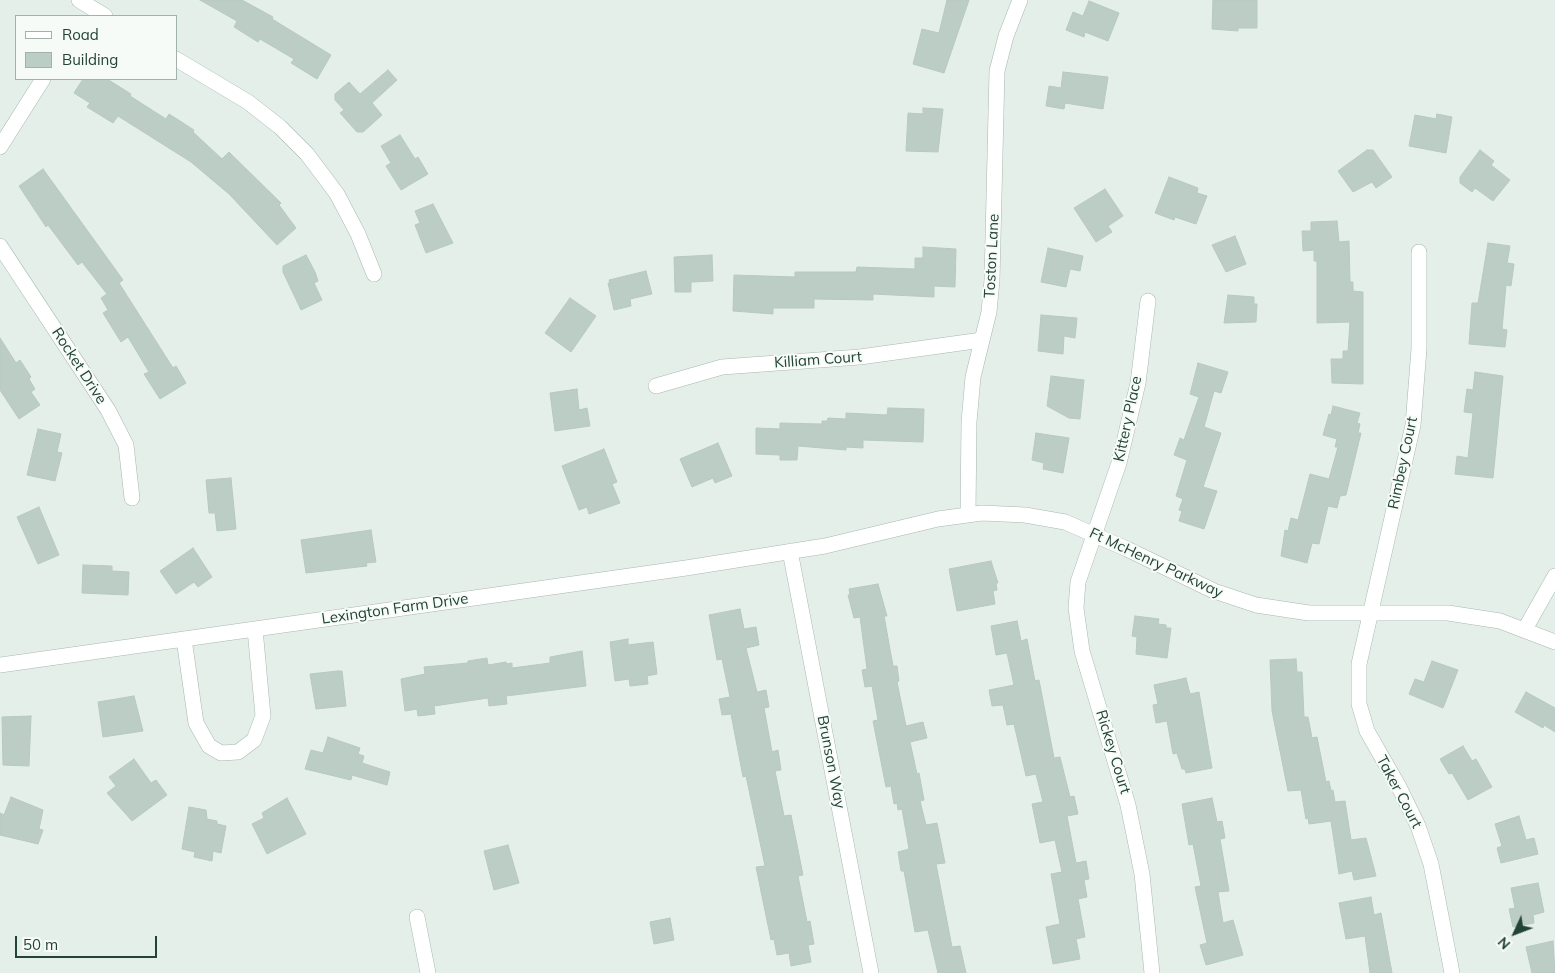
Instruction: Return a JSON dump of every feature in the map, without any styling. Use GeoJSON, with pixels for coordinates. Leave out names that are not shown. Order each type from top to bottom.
{"type":"FeatureCollection","features":[{"type":"Feature","properties":{"kind":"street","name":"Toston Lane"},"geometry":{"type":"LineString","coordinates":[[968,514],[969,422],[973,377],[982,340],[992,280],[997,71],[1006,36],[1020,0]]}},
{"type":"Feature","properties":{"kind":"street"},"geometry":{"type":"LineString","coordinates":[[82,7],[103,15]]}},
{"type":"Feature","properties":{"kind":"street"},"geometry":{"type":"LineString","coordinates":[[178,60],[248,102],[280,127],[307,154],[341,202],[358,234],[374,274]]}},
{"type":"Feature","properties":{"kind":"street"},"geometry":{"type":"LineString","coordinates":[[0,147],[42,80]]}},
{"type":"Feature","properties":{"kind":"street","name":"Rocket Drive"},"geometry":{"type":"LineString","coordinates":[[0,246],[102,402],[126,445],[132,498]]}},
{"type":"Feature","properties":{"kind":"street","name":"Rimbey Court"},"geometry":{"type":"LineString","coordinates":[[1370,612],[1414,425],[1419,349],[1419,252]]}},
{"type":"Feature","properties":{"kind":"street","name":"Kittery Place"},"geometry":{"type":"LineString","coordinates":[[1094,534],[1122,454],[1138,383],[1148,301]]}},
{"type":"Feature","properties":{"kind":"street","name":"Killiam Court"},"geometry":{"type":"LineString","coordinates":[[656,386],[722,367],[860,357],[982,340]]}},
{"type":"Feature","properties":{"kind":"street","name":"Ft McHenry Parkway"},"geometry":{"type":"LineString","coordinates":[[790,551],[968,514],[1017,514],[1048,518],[1094,534],[1214,591],[1256,605],[1309,613],[1448,613],[1500,621],[1555,642]]}},
{"type":"Feature","properties":{"kind":"street","name":"Rickey Court"},"geometry":{"type":"LineString","coordinates":[[1094,534],[1078,582],[1076,608],[1078,634],[1128,805],[1142,874],[1152,973]]}},
{"type":"Feature","properties":{"kind":"street","name":"Lexington Farm Drive"},"geometry":{"type":"LineString","coordinates":[[0,665],[686,568],[790,551]]}},
{"type":"Feature","properties":{"kind":"street","name":"Brunson Way"},"geometry":{"type":"LineString","coordinates":[[790,551],[871,973]]}},
{"type":"Feature","properties":{"kind":"street"},"geometry":{"type":"LineString","coordinates":[[1525,629],[1555,576]]}},
{"type":"Feature","properties":{"kind":"street","name":"Taker Court"},"geometry":{"type":"LineString","coordinates":[[1370,612],[1359,664],[1359,704],[1366,731],[1399,787],[1418,826],[1431,864],[1452,973]]}},
{"type":"Feature","properties":{"kind":"street"},"geometry":{"type":"LineString","coordinates":[[184,639],[196,723],[209,746],[221,753],[238,752],[254,740],[263,716],[255,629]]}},
{"type":"Feature","properties":{"kind":"street"},"geometry":{"type":"LineString","coordinates":[[417,917],[428,973]]}},
{"type":"Feature","properties":{"kind":"building"},"geometry":{"type":"Polygon","coordinates":[[[200,0],[242,0],[273,17],[272,19],[331,55],[317,79],[291,63],[294,59],[260,39],[258,42],[234,27],[237,21],[200,0]]]}},
{"type":"Feature","properties":{"kind":"building"},"geometry":{"type":"Polygon","coordinates":[[[947,0],[969,0],[944,73],[913,64],[922,29],[939,33],[947,0]]]}},
{"type":"Feature","properties":{"kind":"building"},"geometry":{"type":"Polygon","coordinates":[[[1213,0],[1257,0],[1257,28],[1238,28],[1238,31],[1212,29],[1213,0]]]}},
{"type":"Feature","properties":{"kind":"building"},"geometry":{"type":"Polygon","coordinates":[[[1089,1],[1119,13],[1108,41],[1085,32],[1084,37],[1066,30],[1073,12],[1083,16],[1089,1]]]}},
{"type":"Feature","properties":{"kind":"building"},"geometry":{"type":"Polygon","coordinates":[[[388,70],[397,80],[372,103],[382,115],[363,132],[357,132],[340,113],[344,110],[335,100],[335,94],[349,82],[360,94],[388,70]]]}},
{"type":"Feature","properties":{"kind":"building"},"geometry":{"type":"Polygon","coordinates":[[[1063,72],[1108,77],[1103,109],[1065,103],[1064,109],[1046,106],[1049,86],[1061,88],[1063,72]]]}},
{"type":"Feature","properties":{"kind":"building"},"geometry":{"type":"Polygon","coordinates":[[[82,80],[109,80],[166,119],[169,114],[194,130],[193,132],[222,159],[229,152],[281,203],[279,205],[296,228],[277,245],[229,194],[191,162],[118,116],[113,123],[87,107],[90,103],[74,93],[82,80]]]}},
{"type":"Feature","properties":{"kind":"building"},"geometry":{"type":"Polygon","coordinates":[[[923,108],[943,109],[938,152],[906,151],[908,113],[923,114],[923,108]]]}},
{"type":"Feature","properties":{"kind":"building"},"geometry":{"type":"Polygon","coordinates":[[[1437,114],[1452,117],[1446,153],[1409,146],[1415,115],[1436,119],[1437,114]]]}},
{"type":"Feature","properties":{"kind":"building"},"geometry":{"type":"Polygon","coordinates":[[[400,135],[415,159],[418,157],[428,174],[401,190],[386,166],[391,163],[381,146],[400,135]]]}},
{"type":"Feature","properties":{"kind":"building"},"geometry":{"type":"Polygon","coordinates":[[[1367,150],[1373,150],[1392,177],[1376,188],[1372,182],[1353,192],[1338,171],[1367,150]]]}},
{"type":"Feature","properties":{"kind":"building"},"geometry":{"type":"Polygon","coordinates":[[[1480,150],[1494,161],[1491,165],[1510,180],[1493,201],[1475,188],[1472,192],[1460,183],[1460,177],[1480,150]]]}},
{"type":"Feature","properties":{"kind":"building"},"geometry":{"type":"Polygon","coordinates":[[[43,169],[123,280],[119,283],[173,368],[176,366],[186,383],[160,399],[144,374],[149,372],[128,337],[121,342],[103,313],[108,310],[101,298],[107,294],[82,262],[78,265],[48,225],[46,227],[19,186],[43,169]]]}},
{"type":"Feature","properties":{"kind":"building"},"geometry":{"type":"Polygon","coordinates":[[[1169,177],[1198,188],[1197,193],[1207,196],[1196,224],[1175,217],[1174,220],[1155,213],[1169,177]]]}},
{"type":"Feature","properties":{"kind":"building"},"geometry":{"type":"Polygon","coordinates":[[[1105,189],[1123,216],[1108,226],[1112,232],[1096,242],[1074,208],[1105,189]]]}},
{"type":"Feature","properties":{"kind":"building"},"geometry":{"type":"Polygon","coordinates":[[[433,204],[453,243],[426,253],[415,225],[420,223],[415,211],[433,204]]]}},
{"type":"Feature","properties":{"kind":"building"},"geometry":{"type":"Polygon","coordinates":[[[1337,221],[1339,242],[1349,241],[1350,282],[1353,282],[1353,291],[1363,292],[1363,384],[1332,383],[1331,359],[1343,359],[1343,351],[1348,351],[1350,322],[1317,323],[1317,261],[1314,261],[1314,250],[1303,251],[1302,231],[1311,231],[1311,222],[1337,221]]]}},
{"type":"Feature","properties":{"kind":"building"},"geometry":{"type":"Polygon","coordinates":[[[1235,236],[1246,264],[1226,272],[1212,245],[1235,236]]]}},
{"type":"Feature","properties":{"kind":"building"},"geometry":{"type":"Polygon","coordinates":[[[1488,243],[1510,246],[1507,263],[1514,264],[1511,286],[1506,285],[1502,329],[1507,330],[1505,347],[1469,344],[1472,303],[1478,303],[1488,243]]]}},
{"type":"Feature","properties":{"kind":"building"},"geometry":{"type":"Polygon","coordinates":[[[923,247],[956,249],[955,287],[934,286],[934,297],[873,294],[873,300],[814,299],[814,308],[773,308],[773,314],[733,311],[734,275],[795,277],[795,272],[856,272],[857,267],[915,269],[915,258],[923,258],[923,247]]]}},
{"type":"Feature","properties":{"kind":"building"},"geometry":{"type":"Polygon","coordinates":[[[1048,248],[1083,256],[1080,271],[1070,269],[1066,287],[1041,282],[1048,248]]]}},
{"type":"Feature","properties":{"kind":"building"},"geometry":{"type":"Polygon","coordinates":[[[306,255],[315,272],[318,281],[314,283],[322,300],[301,310],[283,272],[283,266],[306,255]]]}},
{"type":"Feature","properties":{"kind":"building"},"geometry":{"type":"Polygon","coordinates":[[[712,255],[713,281],[691,282],[691,292],[675,292],[674,257],[712,255]]]}},
{"type":"Feature","properties":{"kind":"building"},"geometry":{"type":"Polygon","coordinates":[[[646,271],[652,294],[630,299],[631,306],[614,310],[609,280],[646,271]]]}},
{"type":"Feature","properties":{"kind":"building"},"geometry":{"type":"Polygon","coordinates":[[[1228,295],[1254,297],[1254,304],[1257,304],[1256,322],[1224,323],[1228,295]]]}},
{"type":"Feature","properties":{"kind":"building"},"geometry":{"type":"Polygon","coordinates":[[[570,298],[596,316],[571,352],[545,333],[570,298]]]}},
{"type":"Feature","properties":{"kind":"building"},"geometry":{"type":"Polygon","coordinates":[[[1041,315],[1077,318],[1075,338],[1064,336],[1063,354],[1038,351],[1041,315]]]}},
{"type":"Feature","properties":{"kind":"building"},"geometry":{"type":"Polygon","coordinates":[[[0,338],[16,363],[20,360],[31,377],[29,379],[35,389],[31,392],[40,405],[19,419],[0,390],[0,338]]]}},
{"type":"Feature","properties":{"kind":"building"},"geometry":{"type":"Polygon","coordinates":[[[1198,363],[1228,372],[1221,393],[1214,391],[1204,427],[1221,433],[1203,487],[1217,491],[1204,529],[1179,521],[1182,511],[1179,510],[1183,499],[1176,496],[1187,460],[1174,455],[1180,438],[1184,440],[1199,397],[1190,394],[1198,363]]]}},
{"type":"Feature","properties":{"kind":"building"},"geometry":{"type":"Polygon","coordinates":[[[1475,372],[1503,376],[1493,478],[1455,474],[1457,456],[1468,458],[1473,413],[1464,412],[1467,389],[1473,390],[1475,372]]]}},
{"type":"Feature","properties":{"kind":"building"},"geometry":{"type":"Polygon","coordinates":[[[1051,376],[1084,380],[1080,419],[1069,418],[1047,406],[1051,376]]]}},
{"type":"Feature","properties":{"kind":"building"},"geometry":{"type":"Polygon","coordinates":[[[577,389],[579,410],[587,408],[590,426],[555,431],[550,393],[577,389]]]}},
{"type":"Feature","properties":{"kind":"building"},"geometry":{"type":"Polygon","coordinates":[[[1333,406],[1360,413],[1357,423],[1360,424],[1358,433],[1361,433],[1346,495],[1340,496],[1337,508],[1328,506],[1319,544],[1312,543],[1307,563],[1281,556],[1285,530],[1288,531],[1291,518],[1298,520],[1310,474],[1329,479],[1338,447],[1335,447],[1337,439],[1323,435],[1333,406]]]}},
{"type":"Feature","properties":{"kind":"building"},"geometry":{"type":"Polygon","coordinates":[[[888,408],[924,409],[923,442],[863,440],[863,448],[846,447],[846,450],[798,446],[797,460],[780,460],[780,455],[756,454],[756,428],[780,429],[780,423],[822,424],[822,421],[827,421],[828,418],[846,419],[846,413],[887,415],[888,408]]]}},
{"type":"Feature","properties":{"kind":"building"},"geometry":{"type":"Polygon","coordinates":[[[38,429],[61,434],[57,452],[62,453],[55,481],[27,475],[38,429]]]}},
{"type":"Feature","properties":{"kind":"building"},"geometry":{"type":"Polygon","coordinates":[[[1036,433],[1069,438],[1063,473],[1043,469],[1044,463],[1032,460],[1036,433]]]}},
{"type":"Feature","properties":{"kind":"building"},"geometry":{"type":"Polygon","coordinates":[[[718,443],[732,476],[715,483],[713,478],[692,487],[680,459],[718,443]]]}},
{"type":"Feature","properties":{"kind":"building"},"geometry":{"type":"Polygon","coordinates":[[[604,449],[617,482],[612,484],[620,503],[589,514],[587,507],[579,510],[562,466],[604,449]]]}},
{"type":"Feature","properties":{"kind":"building"},"geometry":{"type":"Polygon","coordinates":[[[231,478],[236,529],[217,531],[215,513],[209,513],[206,480],[231,478]]]}},
{"type":"Feature","properties":{"kind":"building"},"geometry":{"type":"Polygon","coordinates":[[[39,507],[59,555],[38,564],[17,517],[39,507]]]}},
{"type":"Feature","properties":{"kind":"building"},"geometry":{"type":"Polygon","coordinates":[[[371,530],[376,562],[366,563],[367,566],[306,573],[301,540],[371,530]]]}},
{"type":"Feature","properties":{"kind":"building"},"geometry":{"type":"Polygon","coordinates":[[[193,548],[212,577],[198,587],[194,582],[176,594],[160,571],[193,548]]]}},
{"type":"Feature","properties":{"kind":"building"},"geometry":{"type":"Polygon","coordinates":[[[991,561],[998,583],[996,583],[997,590],[993,591],[995,604],[957,611],[949,569],[991,561]]]}},
{"type":"Feature","properties":{"kind":"building"},"geometry":{"type":"Polygon","coordinates":[[[83,565],[112,566],[112,571],[129,572],[128,595],[82,593],[83,565]]]}},
{"type":"Feature","properties":{"kind":"building"},"geometry":{"type":"Polygon","coordinates":[[[878,584],[887,616],[884,616],[893,666],[897,666],[899,681],[897,682],[906,726],[923,722],[927,738],[910,742],[917,774],[919,773],[924,800],[920,801],[926,825],[937,823],[945,863],[936,864],[952,947],[960,946],[966,973],[938,973],[928,930],[915,932],[904,871],[901,871],[898,852],[909,849],[902,809],[898,810],[897,803],[894,804],[891,786],[886,787],[873,721],[878,720],[872,686],[865,687],[862,670],[867,669],[860,617],[854,618],[848,595],[850,595],[849,589],[878,584]]]}},
{"type":"Feature","properties":{"kind":"building"},"geometry":{"type":"Polygon","coordinates":[[[740,609],[744,629],[756,627],[759,645],[746,648],[757,692],[766,690],[769,707],[764,708],[772,752],[778,750],[781,770],[775,771],[784,816],[791,815],[803,875],[798,876],[807,922],[810,921],[814,944],[808,945],[811,962],[791,966],[789,953],[777,955],[774,939],[771,940],[756,867],[765,866],[746,776],[743,777],[731,714],[722,715],[719,699],[730,697],[722,659],[717,660],[709,615],[740,609]]]}},
{"type":"Feature","properties":{"kind":"building"},"geometry":{"type":"Polygon","coordinates":[[[1135,616],[1159,619],[1158,624],[1171,628],[1167,658],[1136,654],[1137,637],[1132,636],[1135,616]]]}},
{"type":"Feature","properties":{"kind":"building"},"geometry":{"type":"Polygon","coordinates":[[[1017,621],[1021,641],[1027,639],[1035,681],[1039,680],[1054,758],[1060,757],[1070,797],[1074,796],[1078,814],[1067,816],[1076,863],[1086,861],[1089,879],[1084,880],[1087,897],[1078,899],[1085,937],[1076,939],[1080,959],[1053,964],[1046,927],[1060,924],[1051,874],[1062,872],[1055,840],[1040,843],[1032,804],[1043,802],[1036,774],[1026,776],[1014,724],[1007,725],[1003,705],[992,706],[989,690],[1014,685],[1007,653],[996,655],[991,626],[1017,621]]]}},
{"type":"Feature","properties":{"kind":"building"},"geometry":{"type":"Polygon","coordinates":[[[628,639],[628,645],[653,642],[657,674],[647,676],[648,684],[630,686],[629,679],[615,681],[610,642],[628,639]]]}},
{"type":"Feature","properties":{"kind":"building"},"geometry":{"type":"Polygon","coordinates":[[[582,651],[586,686],[506,696],[507,704],[489,706],[488,698],[434,706],[435,714],[418,716],[417,709],[405,711],[401,679],[425,674],[424,667],[468,663],[468,661],[487,658],[488,665],[506,662],[507,664],[512,663],[512,668],[550,663],[550,657],[582,651]]]}},
{"type":"Feature","properties":{"kind":"building"},"geometry":{"type":"Polygon","coordinates":[[[1296,659],[1297,672],[1302,672],[1304,717],[1308,717],[1312,738],[1317,737],[1326,782],[1329,781],[1335,802],[1345,801],[1351,840],[1366,838],[1376,876],[1354,880],[1352,871],[1339,874],[1331,821],[1309,824],[1308,818],[1306,819],[1301,790],[1288,791],[1272,711],[1270,660],[1296,659]]]}},
{"type":"Feature","properties":{"kind":"building"},"geometry":{"type":"Polygon","coordinates":[[[1432,661],[1458,670],[1443,708],[1409,694],[1415,679],[1424,682],[1432,661]]]}},
{"type":"Feature","properties":{"kind":"building"},"geometry":{"type":"Polygon","coordinates":[[[342,671],[346,706],[316,709],[310,674],[342,671]]]}},
{"type":"Feature","properties":{"kind":"building"},"geometry":{"type":"Polygon","coordinates":[[[1186,678],[1190,694],[1199,692],[1212,768],[1186,773],[1185,769],[1182,769],[1177,753],[1173,754],[1167,721],[1156,723],[1153,705],[1158,704],[1154,685],[1186,678]]]}},
{"type":"Feature","properties":{"kind":"building"},"geometry":{"type":"Polygon","coordinates":[[[1526,692],[1555,708],[1555,732],[1544,725],[1543,728],[1515,712],[1526,692]]]}},
{"type":"Feature","properties":{"kind":"building"},"geometry":{"type":"Polygon","coordinates":[[[134,696],[143,731],[103,737],[98,702],[134,696]]]}},
{"type":"Feature","properties":{"kind":"building"},"geometry":{"type":"Polygon","coordinates":[[[31,716],[29,766],[3,765],[2,717],[31,716]]]}},
{"type":"Feature","properties":{"kind":"building"},"geometry":{"type":"Polygon","coordinates":[[[328,737],[360,748],[358,754],[364,756],[362,763],[390,772],[387,785],[352,775],[351,780],[305,769],[311,750],[323,753],[328,737]]]}},
{"type":"Feature","properties":{"kind":"building"},"geometry":{"type":"Polygon","coordinates":[[[1463,746],[1472,761],[1476,759],[1492,787],[1468,800],[1452,773],[1449,774],[1440,759],[1463,746]]]}},
{"type":"Feature","properties":{"kind":"building"},"geometry":{"type":"Polygon","coordinates":[[[134,759],[151,783],[156,780],[167,795],[132,821],[107,793],[116,786],[109,777],[134,759]]]}},
{"type":"Feature","properties":{"kind":"building"},"geometry":{"type":"Polygon","coordinates":[[[11,797],[43,810],[39,829],[43,830],[38,844],[0,835],[0,813],[4,815],[11,797]]]}},
{"type":"Feature","properties":{"kind":"building"},"geometry":{"type":"Polygon","coordinates":[[[287,798],[306,834],[267,854],[252,824],[264,818],[262,813],[287,798]]]}},
{"type":"Feature","properties":{"kind":"building"},"geometry":{"type":"Polygon","coordinates":[[[1212,798],[1217,822],[1222,821],[1225,838],[1220,839],[1229,891],[1218,892],[1223,923],[1233,920],[1243,955],[1206,965],[1200,945],[1207,943],[1195,887],[1201,886],[1193,844],[1189,845],[1182,804],[1212,798]]]}},
{"type":"Feature","properties":{"kind":"building"},"geometry":{"type":"Polygon","coordinates":[[[189,807],[206,810],[207,819],[217,821],[217,824],[226,826],[221,853],[213,851],[212,861],[194,857],[195,852],[182,849],[189,807]]]}},
{"type":"Feature","properties":{"kind":"building"},"geometry":{"type":"Polygon","coordinates":[[[1519,816],[1526,840],[1534,838],[1538,854],[1501,863],[1497,848],[1502,846],[1495,824],[1519,816]]]}},
{"type":"Feature","properties":{"kind":"building"},"geometry":{"type":"Polygon","coordinates":[[[508,845],[519,883],[494,890],[484,851],[508,845]]]}},
{"type":"Feature","properties":{"kind":"building"},"geometry":{"type":"Polygon","coordinates":[[[1538,883],[1544,912],[1533,915],[1534,923],[1513,927],[1509,909],[1515,908],[1511,888],[1538,883]]]}},
{"type":"Feature","properties":{"kind":"building"},"geometry":{"type":"Polygon","coordinates":[[[1371,897],[1374,915],[1381,913],[1392,973],[1370,973],[1365,936],[1346,939],[1339,903],[1371,897]]]}},
{"type":"Feature","properties":{"kind":"building"},"geometry":{"type":"Polygon","coordinates":[[[670,918],[674,940],[654,944],[650,922],[670,918]]]}},
{"type":"Feature","properties":{"kind":"building"},"geometry":{"type":"Polygon","coordinates":[[[1553,941],[1555,973],[1532,973],[1526,947],[1553,941]]]}}]}
